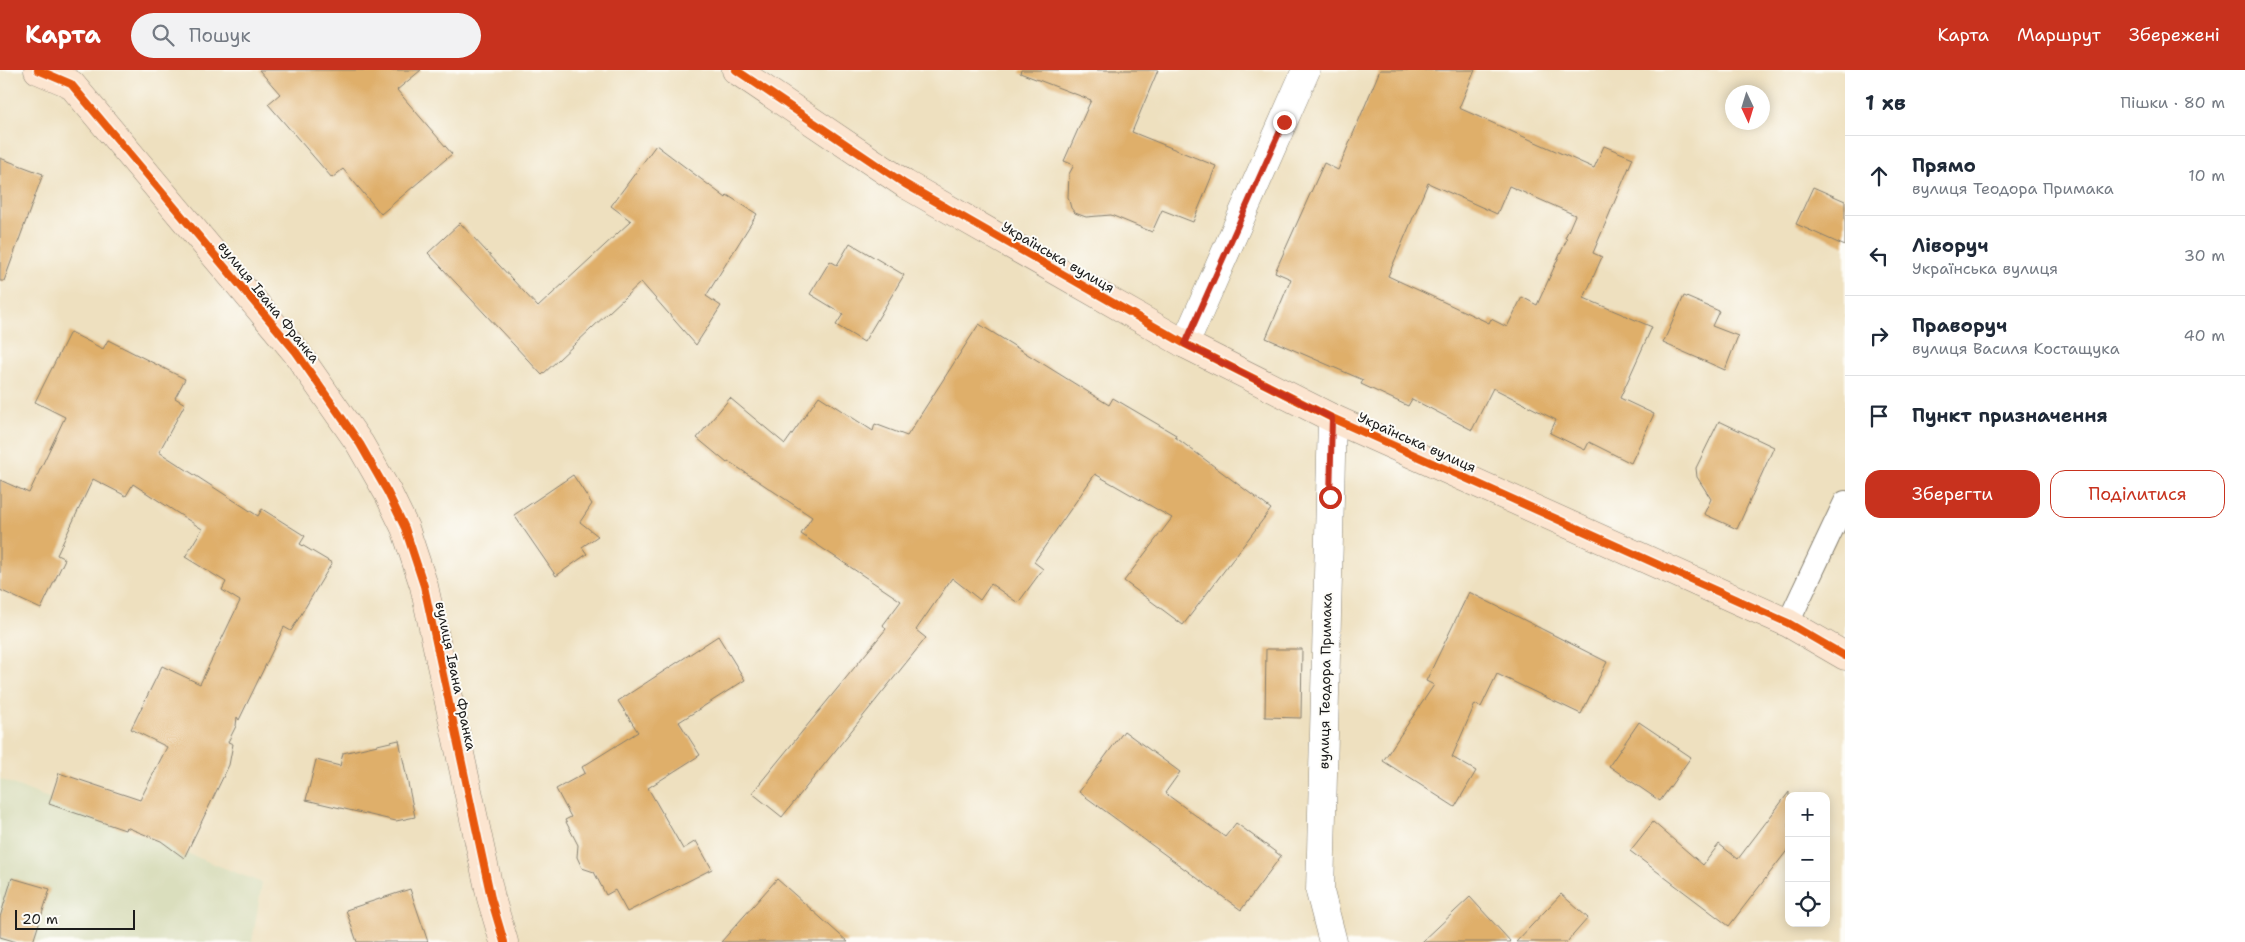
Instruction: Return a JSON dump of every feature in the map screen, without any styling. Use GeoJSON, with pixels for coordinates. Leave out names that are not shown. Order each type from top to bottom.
{"type":"FeatureCollection","features":[{"type":"Feature","properties":{"kind":"street","name":"вулиця Івана Франка"},"geometry":{"type":"LineString","coordinates":[[38,70],[73,77],[296,352],[360,444],[388,493],[405,528],[424,586],[491,898],[504,942]]}},
{"type":"Feature","properties":{"kind":"street","name":"Українська вулиця"},"geometry":{"type":"LineString","coordinates":[[736,70],[905,184],[1185,344],[1332,418],[1788,623],[1845,656]]}},
{"type":"Feature","properties":{"kind":"street"},"geometry":{"type":"LineString","coordinates":[[1185,344],[1306,70]]}},
{"type":"Feature","properties":{"kind":"street","name":"вулиця Теодора Примака"},"geometry":{"type":"LineString","coordinates":[[1332,418],[1320,892],[1333,942]]}},
{"type":"Feature","properties":{"kind":"lane"},"geometry":{"type":"LineString","coordinates":[[1788,623],[1845,502]]}},
{"type":"Feature","properties":{"kind":"shaded area"},"geometry":{"type":"Polygon","coordinates":[[[0,779],[262,883],[252,942],[0,942],[0,779]]]}},
{"type":"Feature","properties":{"kind":"building"},"geometry":{"type":"Polygon","coordinates":[[[259,70],[421,70],[397,90],[452,154],[381,214],[343,169],[332,178],[268,104],[280,94],[259,70]]]}},
{"type":"Feature","properties":{"kind":"building"},"geometry":{"type":"Polygon","coordinates":[[[1021,70],[1158,70],[1132,132],[1216,166],[1193,222],[1162,210],[1152,232],[1111,215],[1086,217],[1075,213],[1071,208],[1068,197],[1069,174],[1074,165],[1064,161],[1091,100],[1020,73],[1021,70]]]}},
{"type":"Feature","properties":{"kind":"building"},"geometry":{"type":"Polygon","coordinates":[[[1380,70],[1475,70],[1459,108],[1594,168],[1604,146],[1633,158],[1593,253],[1602,257],[1584,298],[1652,327],[1620,398],[1654,414],[1631,463],[1589,442],[1585,450],[1550,433],[1556,420],[1493,388],[1472,430],[1412,399],[1408,406],[1361,384],[1363,380],[1266,338],[1291,279],[1275,272],[1324,163],[1338,170],[1380,70]],[[1428,183],[1388,276],[1489,323],[1491,319],[1507,327],[1522,297],[1537,305],[1567,239],[1565,238],[1575,215],[1509,186],[1497,214],[1428,183]]]}},
{"type":"Feature","properties":{"kind":"building"},"geometry":{"type":"Polygon","coordinates":[[[656,145],[726,198],[727,195],[757,214],[706,296],[721,306],[696,345],[641,282],[542,375],[428,253],[460,223],[538,307],[631,221],[611,206],[656,145]]]}},
{"type":"Feature","properties":{"kind":"building"},"geometry":{"type":"Polygon","coordinates":[[[0,158],[43,174],[4,281],[0,281],[0,158]]]}},
{"type":"Feature","properties":{"kind":"building"},"geometry":{"type":"Polygon","coordinates":[[[1813,187],[1845,201],[1845,246],[1796,224],[1813,187]]]}},
{"type":"Feature","properties":{"kind":"building"},"geometry":{"type":"Polygon","coordinates":[[[850,243],[904,275],[864,342],[836,325],[843,314],[810,294],[830,261],[837,265],[850,243]]]}},
{"type":"Feature","properties":{"kind":"building"},"geometry":{"type":"Polygon","coordinates":[[[1684,296],[1719,311],[1712,326],[1738,336],[1725,370],[1663,343],[1684,296]]]}},
{"type":"Feature","properties":{"kind":"building"},"geometry":{"type":"Polygon","coordinates":[[[979,324],[1109,405],[1113,398],[1176,435],[1175,437],[1271,509],[1183,625],[1124,581],[1172,518],[1095,474],[1034,562],[1043,569],[1018,603],[991,584],[980,600],[952,578],[916,630],[926,638],[782,817],[752,793],[886,629],[883,625],[901,601],[801,534],[812,517],[728,461],[727,463],[697,438],[730,398],[785,444],[819,396],[873,431],[875,424],[907,436],[979,324]]]}},
{"type":"Feature","properties":{"kind":"building"},"geometry":{"type":"Polygon","coordinates":[[[70,332],[103,349],[108,340],[185,379],[175,398],[185,404],[159,452],[258,516],[262,509],[305,536],[300,544],[332,563],[291,631],[284,627],[239,720],[237,717],[236,726],[228,742],[233,744],[229,765],[184,858],[161,841],[126,827],[125,830],[49,804],[59,773],[140,800],[167,747],[131,729],[162,666],[200,684],[240,601],[222,590],[226,582],[185,557],[202,529],[133,484],[126,496],[93,479],[57,555],[65,559],[41,609],[0,590],[0,480],[29,493],[65,417],[35,402],[70,332]]]}},
{"type":"Feature","properties":{"kind":"building"},"geometry":{"type":"Polygon","coordinates":[[[1719,421],[1774,447],[1737,529],[1704,514],[1711,499],[1697,477],[1696,468],[1719,421]]]}},
{"type":"Feature","properties":{"kind":"building"},"geometry":{"type":"Polygon","coordinates":[[[573,475],[592,504],[580,522],[598,536],[582,547],[587,554],[556,576],[514,515],[573,475]]]}},
{"type":"Feature","properties":{"kind":"building"},"geometry":{"type":"Polygon","coordinates":[[[1469,592],[1607,662],[1581,714],[1497,674],[1481,707],[1475,704],[1452,757],[1476,771],[1455,807],[1383,761],[1434,685],[1426,681],[1469,592]]]}},
{"type":"Feature","properties":{"kind":"building"},"geometry":{"type":"Polygon","coordinates":[[[718,636],[745,680],[679,722],[700,755],[648,788],[683,849],[696,841],[712,869],[627,912],[615,890],[606,895],[594,872],[582,868],[577,857],[578,845],[565,820],[571,817],[556,789],[585,773],[582,767],[638,732],[618,701],[718,636]]]}},
{"type":"Feature","properties":{"kind":"building"},"geometry":{"type":"Polygon","coordinates":[[[1266,649],[1302,649],[1301,718],[1265,717],[1266,649]]]}},
{"type":"Feature","properties":{"kind":"building"},"geometry":{"type":"Polygon","coordinates":[[[1639,722],[1691,757],[1660,801],[1609,766],[1639,722]]]}},
{"type":"Feature","properties":{"kind":"building"},"geometry":{"type":"Polygon","coordinates":[[[1124,731],[1180,772],[1165,793],[1225,837],[1236,823],[1281,856],[1241,910],[1079,792],[1124,731]]]}},
{"type":"Feature","properties":{"kind":"building"},"geometry":{"type":"Polygon","coordinates":[[[399,740],[415,817],[396,821],[306,800],[316,760],[340,766],[343,753],[399,740]]]}},
{"type":"Feature","properties":{"kind":"building"},"geometry":{"type":"Polygon","coordinates":[[[1785,797],[1785,853],[1729,926],[1630,851],[1653,822],[1703,865],[1719,844],[1738,859],[1785,797]]]}},
{"type":"Feature","properties":{"kind":"building"},"geometry":{"type":"Polygon","coordinates":[[[12,878],[50,889],[33,942],[17,942],[0,937],[0,917],[12,878]]]}},
{"type":"Feature","properties":{"kind":"building"},"geometry":{"type":"Polygon","coordinates":[[[777,879],[848,942],[721,942],[777,879]]]}},
{"type":"Feature","properties":{"kind":"building"},"geometry":{"type":"Polygon","coordinates":[[[410,889],[428,942],[357,942],[346,910],[410,889]]]}},
{"type":"Feature","properties":{"kind":"building"},"geometry":{"type":"Polygon","coordinates":[[[1561,894],[1588,918],[1567,942],[1516,942],[1561,894]]]}},
{"type":"Feature","properties":{"kind":"building"},"geometry":{"type":"Polygon","coordinates":[[[1470,897],[1511,942],[1422,942],[1470,897]]]}},
{"type":"Feature","properties":{"kind":"cycle path"},"geometry":{"type":"LineString","coordinates":[[38,70],[71,84],[296,352],[360,444],[388,493],[405,528],[424,586],[491,898],[504,942]]}},
{"type":"Feature","properties":{"kind":"cycle path"},"geometry":{"type":"LineString","coordinates":[[736,70],[905,184],[1185,344],[1332,418],[1788,623],[1845,656]]}},
{"type":"Feature","properties":{"kind":"route"},"geometry":{"type":"LineString","coordinates":[[1284,122],[1185,344],[1332,418],[1330,497]]}}]}
